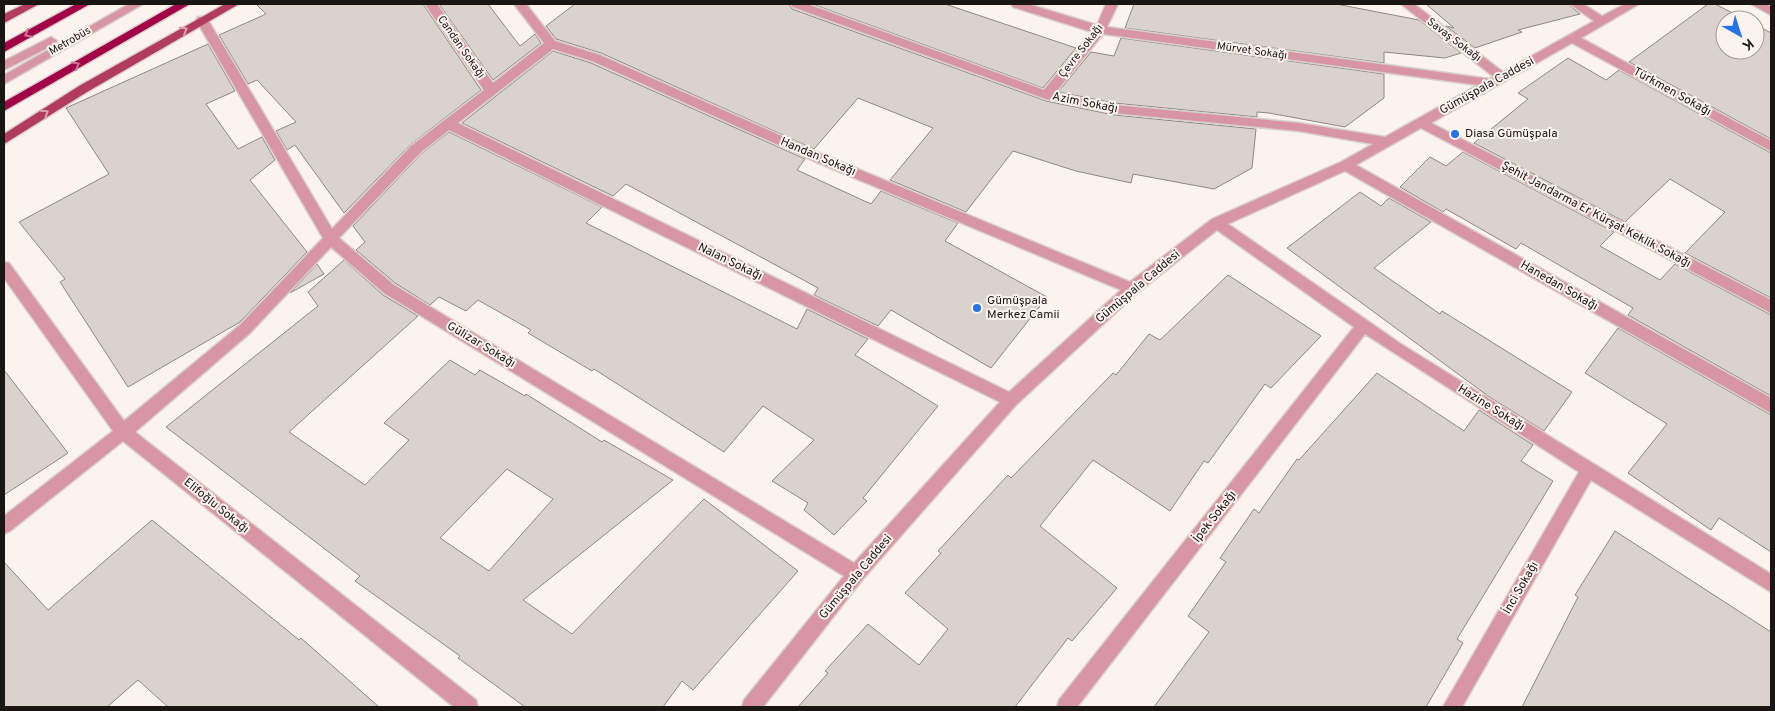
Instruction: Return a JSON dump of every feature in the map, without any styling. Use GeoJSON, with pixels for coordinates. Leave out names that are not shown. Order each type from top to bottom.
{"type":"FeatureCollection","features":[{"type":"Feature","properties":{"kind":"highway"},"geometry":{"type":"LineString","coordinates":[[4,48],[84,4]]}},
{"type":"Feature","properties":{"kind":"highway"},"geometry":{"type":"LineString","coordinates":[[4,107],[184,4]]}},
{"type":"Feature","properties":{"kind":"main road"},"geometry":{"type":"LineString","coordinates":[[4,19],[34,4]]}},
{"type":"Feature","properties":{"kind":"main road"},"geometry":{"type":"LineString","coordinates":[[4,140],[83,89],[233,4]]}},
{"type":"Feature","properties":{"kind":"street","name":"Metrobüs"},"geometry":{"type":"LineString","coordinates":[[4,66],[120,4]]}},
{"type":"Feature","properties":{"kind":"street","name":"Metrobüs"},"geometry":{"type":"LineString","coordinates":[[4,80],[137,4]]}},
{"type":"Feature","properties":{"kind":"street","name":"Candan Sokağı"},"geometry":{"type":"LineString","coordinates":[[431,4],[491,90]]}},
{"type":"Feature","properties":{"kind":"street"},"geometry":{"type":"LineString","coordinates":[[4,526],[123,432],[245,329],[416,149],[551,44],[520,4]]}},
{"type":"Feature","properties":{"kind":"street","name":"Azim Sokağı"},"geometry":{"type":"LineString","coordinates":[[797,4],[1046,95],[1114,109],[1299,127],[1386,142]]}},
{"type":"Feature","properties":{"kind":"street","name":"Mürvet Sokağı"},"geometry":{"type":"LineString","coordinates":[[1016,4],[1100,30],[1497,80]]}},
{"type":"Feature","properties":{"kind":"street","name":"Çevre Sokağı"},"geometry":{"type":"LineString","coordinates":[[1046,95],[1100,30],[1112,4]]}},
{"type":"Feature","properties":{"kind":"street"},"geometry":{"type":"LineString","coordinates":[[1396,4],[1408,5]]}},
{"type":"Feature","properties":{"kind":"street"},"geometry":{"type":"LineString","coordinates":[[1576,4],[1601,22]]}},
{"type":"Feature","properties":{"kind":"street","name":"Gümüşpala Caddesi"},"geometry":{"type":"LineString","coordinates":[[751,707],[856,574],[1011,400],[1132,289],[1217,222],[1346,165],[1633,4]]}},
{"type":"Feature","properties":{"kind":"street"},"geometry":{"type":"LineString","coordinates":[[1757,4],[1771,11]]}},
{"type":"Feature","properties":{"kind":"street","name":"Savaş Sokağı"},"geometry":{"type":"LineString","coordinates":[[1408,5],[1497,80]]}},
{"type":"Feature","properties":{"kind":"street","name":"Gülizar Sokağı"},"geometry":{"type":"LineString","coordinates":[[202,20],[331,239],[389,289],[856,574]]}},
{"type":"Feature","properties":{"kind":"street","name":"Türkmen Sokağı"},"geometry":{"type":"LineString","coordinates":[[1572,38],[1771,146]]}},
{"type":"Feature","properties":{"kind":"street","name":"Handan Sokağı"},"geometry":{"type":"LineString","coordinates":[[551,44],[596,58],[819,158],[1132,289]]}},
{"type":"Feature","properties":{"kind":"street","name":"Şehit Jandarma Er Kürşat Keklik Sokağı"},"geometry":{"type":"LineString","coordinates":[[1421,123],[1771,307]]}},
{"type":"Feature","properties":{"kind":"street","name":"Nalan Sokağı"},"geometry":{"type":"LineString","coordinates":[[449,124],[1011,400]]}},
{"type":"Feature","properties":{"kind":"street","name":"Hanedan Sokağı"},"geometry":{"type":"LineString","coordinates":[[1346,165],[1771,406]]}},
{"type":"Feature","properties":{"kind":"street","name":"Hazine Sokağı"},"geometry":{"type":"LineString","coordinates":[[1217,222],[1363,326],[1771,584]]}},
{"type":"Feature","properties":{"kind":"street","name":"Elifoğlu Sokağı"},"geometry":{"type":"LineString","coordinates":[[4,267],[123,432],[468,707]]}},
{"type":"Feature","properties":{"kind":"street","name":"İpek Sokağı"},"geometry":{"type":"LineString","coordinates":[[1066,707],[1363,326]]}},
{"type":"Feature","properties":{"kind":"street","name":"İnci Sokağı"},"geometry":{"type":"LineString","coordinates":[[1452,707],[1589,469]]}},
{"type":"Feature","properties":{"kind":"building"},"geometry":{"type":"Polygon","coordinates":[[[256,4],[423,4],[481,90],[410,145],[344,213],[295,145],[287,150],[276,131],[296,122],[257,80],[248,84],[219,35],[266,14],[256,4]]]}},
{"type":"Feature","properties":{"kind":"building"},"geometry":{"type":"Polygon","coordinates":[[[439,4],[488,4],[520,46],[535,34],[541,43],[493,80],[439,4]]]}},
{"type":"Feature","properties":{"kind":"building"},"geometry":{"type":"Polygon","coordinates":[[[575,4],[789,4],[792,9],[1046,101],[1114,115],[1256,129],[1252,168],[1214,189],[1133,174],[1131,183],[1076,171],[1013,151],[966,212],[890,180],[933,128],[858,98],[814,149],[601,53],[556,39],[546,26],[575,4]]]}},
{"type":"Feature","properties":{"kind":"building"},"geometry":{"type":"Polygon","coordinates":[[[812,4],[945,4],[1076,48],[1043,88],[812,4]]]}},
{"type":"Feature","properties":{"kind":"building"},"geometry":{"type":"Polygon","coordinates":[[[1134,4],[1336,4],[1419,20],[1461,53],[1445,58],[1384,52],[1384,63],[1125,28],[1134,4]]]}},
{"type":"Feature","properties":{"kind":"building"},"geometry":{"type":"Polygon","coordinates":[[[1426,4],[1568,4],[1580,14],[1518,30],[1522,32],[1475,48],[1446,26],[1454,28],[1426,4]]]}},
{"type":"Feature","properties":{"kind":"building"},"geometry":{"type":"Polygon","coordinates":[[[1708,4],[1715,4],[1727,10],[1715,10],[1715,60],[1765,60],[1765,30],[1771,33],[1771,139],[1629,62],[1708,4]]]}},
{"type":"Feature","properties":{"kind":"building"},"geometry":{"type":"Polygon","coordinates":[[[1121,38],[1384,74],[1384,98],[1345,127],[1269,113],[1257,112],[1257,117],[1114,103],[1058,92],[1091,52],[1114,56],[1121,38]]]}},
{"type":"Feature","properties":{"kind":"building"},"geometry":{"type":"Polygon","coordinates":[[[208,44],[235,91],[206,104],[238,149],[262,137],[275,160],[250,180],[307,252],[240,322],[128,387],[60,282],[65,279],[19,222],[109,174],[66,108],[208,44]]]}},
{"type":"Feature","properties":{"kind":"building"},"geometry":{"type":"Polygon","coordinates":[[[553,51],[591,63],[805,159],[797,170],[871,204],[881,191],[958,223],[945,241],[1047,297],[991,368],[891,310],[878,326],[814,295],[818,288],[626,184],[613,196],[462,123],[553,51]]]}},
{"type":"Feature","properties":{"kind":"building"},"geometry":{"type":"Polygon","coordinates":[[[1568,58],[1606,80],[1619,70],[1771,153],[1771,298],[1685,253],[1725,212],[1670,179],[1625,222],[1474,143],[1528,99],[1518,93],[1568,58]]]}},
{"type":"Feature","properties":{"kind":"building"},"geometry":{"type":"Polygon","coordinates":[[[449,132],[602,207],[586,223],[797,329],[807,309],[868,339],[855,355],[938,406],[863,498],[867,501],[834,535],[804,510],[808,503],[772,481],[814,440],[763,406],[724,452],[594,369],[592,371],[528,333],[531,330],[478,300],[466,311],[439,297],[430,305],[395,283],[356,250],[365,242],[353,226],[422,153],[449,132]]]}},
{"type":"Feature","properties":{"kind":"building"},"geometry":{"type":"Polygon","coordinates":[[[1463,152],[1614,232],[1600,246],[1660,280],[1675,264],[1771,315],[1771,396],[1628,315],[1633,308],[1521,243],[1516,249],[1446,209],[1443,212],[1400,187],[1430,157],[1446,166],[1463,152]]]}},
{"type":"Feature","properties":{"kind":"building"},"geometry":{"type":"Polygon","coordinates":[[[1360,192],[1381,206],[1389,198],[1431,222],[1374,268],[1440,314],[1442,311],[1572,392],[1544,431],[1488,396],[1287,248],[1360,192]]]}},
{"type":"Feature","properties":{"kind":"building"},"geometry":{"type":"Polygon","coordinates":[[[344,260],[383,295],[418,316],[289,432],[365,485],[409,440],[384,423],[450,360],[475,375],[480,370],[525,396],[526,394],[602,442],[604,440],[673,480],[523,600],[572,634],[704,499],[798,571],[693,690],[682,681],[663,707],[525,707],[458,658],[460,656],[355,581],[360,576],[166,427],[318,306],[308,292],[344,260]],[[507,469],[440,538],[489,571],[553,499],[507,469]]]}},
{"type":"Feature","properties":{"kind":"building"},"geometry":{"type":"Polygon","coordinates":[[[317,264],[324,274],[290,293],[317,264]]]}},
{"type":"Feature","properties":{"kind":"building"},"geometry":{"type":"Polygon","coordinates":[[[1228,275],[1321,336],[1271,388],[1265,384],[1208,463],[1204,461],[1170,511],[1093,460],[1040,526],[1117,588],[1072,641],[1068,638],[1015,707],[798,707],[828,673],[825,671],[868,624],[919,665],[948,629],[905,593],[941,553],[938,551],[1008,475],[1011,478],[1113,373],[1116,375],[1149,334],[1160,340],[1228,275]]]}},
{"type":"Feature","properties":{"kind":"building"},"geometry":{"type":"Polygon","coordinates":[[[1618,328],[1771,415],[1771,552],[1719,518],[1711,530],[1628,473],[1667,424],[1585,373],[1618,328]]]}},
{"type":"Feature","properties":{"kind":"building"},"geometry":{"type":"Polygon","coordinates":[[[4,370],[68,453],[4,495],[4,370]]]}},
{"type":"Feature","properties":{"kind":"building"},"geometry":{"type":"Polygon","coordinates":[[[1377,373],[1464,431],[1479,410],[1533,445],[1521,461],[1553,481],[1457,639],[1463,643],[1426,707],[1154,707],[1209,632],[1188,616],[1226,562],[1220,558],[1254,509],[1259,513],[1297,459],[1299,460],[1377,373]]]}},
{"type":"Feature","properties":{"kind":"building"},"geometry":{"type":"Polygon","coordinates":[[[152,520],[299,640],[301,638],[379,707],[168,707],[138,680],[107,707],[4,707],[4,562],[48,610],[152,520]]]}},
{"type":"Feature","properties":{"kind":"building"},"geometry":{"type":"Polygon","coordinates":[[[1615,531],[1771,632],[1771,707],[1522,707],[1578,597],[1575,595],[1615,531]]]}},
{"type":"Feature","properties":{"kind":"place","name":"Diasa Gümüşpala"},"geometry":{"type":"Point","coordinates":[1455,134]}},
{"type":"Feature","properties":{"kind":"place","name":"Gümüşpala Merkez Camii"},"geometry":{"type":"Point","coordinates":[977,308]}}]}
